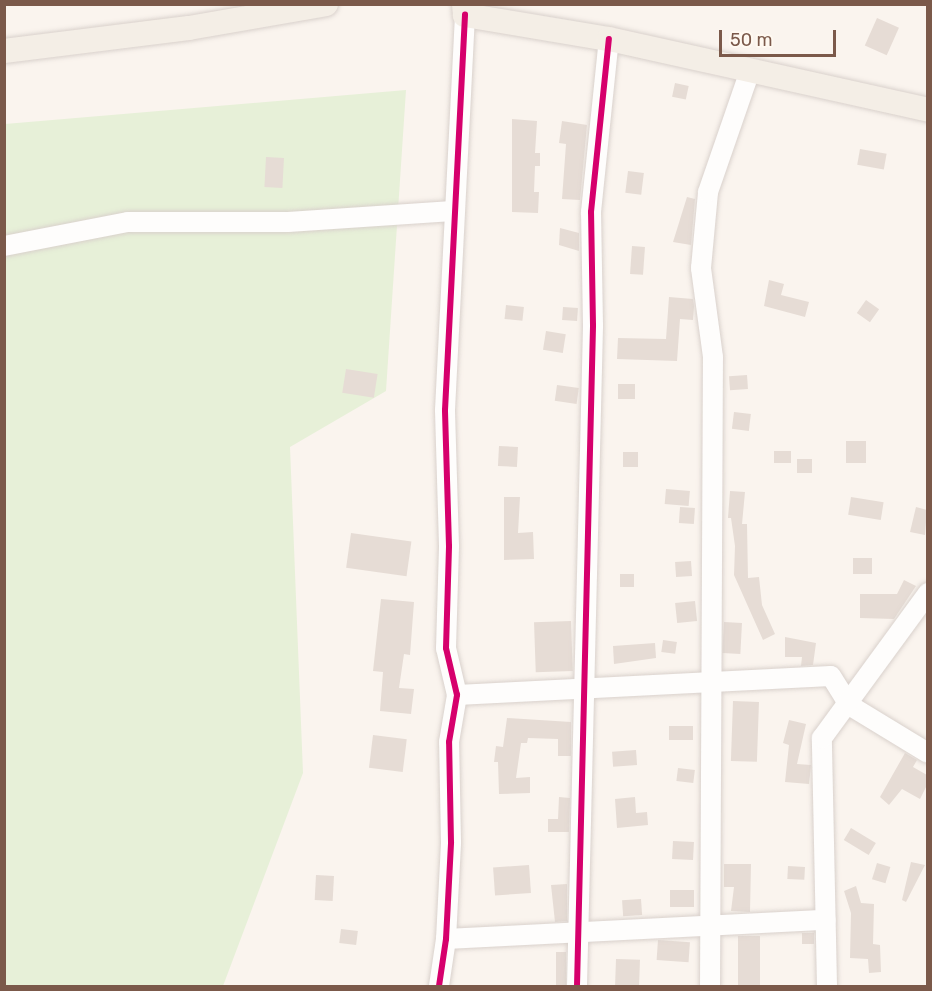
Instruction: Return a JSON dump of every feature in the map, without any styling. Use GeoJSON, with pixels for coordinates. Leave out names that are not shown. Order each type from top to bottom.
{"type":"FeatureCollection","features":[{"type":"Feature","properties":{"kind":"main road"},"geometry":{"type":"LineString","coordinates":[[4,51],[189,28],[326,4]]}},
{"type":"Feature","properties":{"kind":"main road"},"geometry":{"type":"LineString","coordinates":[[464,10],[609,39],[927,110]]}},
{"type":"Feature","properties":{"kind":"street"},"geometry":{"type":"LineString","coordinates":[[439,987],[446,939],[451,842],[449,742],[457,695],[446,648],[449,546],[446,410],[453,210],[464,10]]}},
{"type":"Feature","properties":{"kind":"street"},"geometry":{"type":"LineString","coordinates":[[578,987],[593,325],[591,212],[609,39]]}},
{"type":"Feature","properties":{"kind":"street"},"geometry":{"type":"LineString","coordinates":[[710,987],[712,357],[701,268],[708,192],[750,70]]}},
{"type":"Feature","properties":{"kind":"street"},"geometry":{"type":"LineString","coordinates":[[4,246],[128,222],[288,222],[453,210]]}},
{"type":"Feature","properties":{"kind":"street"},"geometry":{"type":"LineString","coordinates":[[827,987],[822,738],[849,705],[927,593]]}},
{"type":"Feature","properties":{"kind":"street"},"geometry":{"type":"LineString","coordinates":[[457,695],[831,676],[849,705],[927,753]]}},
{"type":"Feature","properties":{"kind":"street"},"geometry":{"type":"LineString","coordinates":[[446,939],[710,928],[826,920]]}},
{"type":"Feature","properties":{"kind":"green space"},"geometry":{"type":"Polygon","coordinates":[[[406,90],[386,391],[290,447],[303,773],[223,986],[5,986],[5,124],[406,90]]]}},
{"type":"Feature","properties":{"kind":"building"},"geometry":{"type":"Polygon","coordinates":[[[877,18],[899,28],[887,55],[865,45],[877,18]]]}},
{"type":"Feature","properties":{"kind":"building"},"geometry":{"type":"Polygon","coordinates":[[[675,83],[689,86],[686,100],[672,97],[675,83]]]}},
{"type":"Feature","properties":{"kind":"building"},"geometry":{"type":"Polygon","coordinates":[[[512,119],[537,121],[535,153],[540,153],[540,166],[535,166],[534,192],[539,192],[538,213],[512,212],[512,119]]]}},
{"type":"Feature","properties":{"kind":"building"},"geometry":{"type":"Polygon","coordinates":[[[562,121],[587,125],[580,200],[562,199],[566,144],[559,143],[562,121]]]}},
{"type":"Feature","properties":{"kind":"building"},"geometry":{"type":"Polygon","coordinates":[[[860,149],[887,154],[884,169],[857,165],[860,149]]]}},
{"type":"Feature","properties":{"kind":"building"},"geometry":{"type":"Polygon","coordinates":[[[266,157],[284,158],[282,188],[264,187],[266,157]]]}},
{"type":"Feature","properties":{"kind":"building"},"geometry":{"type":"Polygon","coordinates":[[[628,171],[644,173],[641,195],[625,193],[628,171]]]}},
{"type":"Feature","properties":{"kind":"building"},"geometry":{"type":"Polygon","coordinates":[[[687,197],[695,199],[691,245],[673,242],[687,197]]]}},
{"type":"Feature","properties":{"kind":"building"},"geometry":{"type":"Polygon","coordinates":[[[560,228],[579,233],[579,251],[559,245],[560,228]]]}},
{"type":"Feature","properties":{"kind":"building"},"geometry":{"type":"Polygon","coordinates":[[[632,246],[645,247],[643,275],[630,274],[632,246]]]}},
{"type":"Feature","properties":{"kind":"building"},"geometry":{"type":"Polygon","coordinates":[[[769,280],[784,284],[781,295],[809,302],[805,317],[764,306],[769,280]]]}},
{"type":"Feature","properties":{"kind":"building"},"geometry":{"type":"Polygon","coordinates":[[[669,297],[693,299],[694,306],[693,320],[680,319],[677,361],[617,359],[618,338],[666,339],[669,297]]]}},
{"type":"Feature","properties":{"kind":"building"},"geometry":{"type":"Polygon","coordinates":[[[866,300],[879,309],[870,322],[857,313],[866,300]]]}},
{"type":"Feature","properties":{"kind":"building"},"geometry":{"type":"Polygon","coordinates":[[[506,305],[524,307],[522,321],[505,319],[506,305]]]}},
{"type":"Feature","properties":{"kind":"building"},"geometry":{"type":"Polygon","coordinates":[[[563,307],[578,308],[577,321],[562,320],[563,307]]]}},
{"type":"Feature","properties":{"kind":"building"},"geometry":{"type":"Polygon","coordinates":[[[546,331],[566,334],[563,353],[543,350],[546,331]]]}},
{"type":"Feature","properties":{"kind":"building"},"geometry":{"type":"Polygon","coordinates":[[[346,369],[378,374],[374,398],[342,393],[346,369]]]}},
{"type":"Feature","properties":{"kind":"building"},"geometry":{"type":"Polygon","coordinates":[[[747,375],[748,389],[730,390],[729,376],[747,375]]]}},
{"type":"Feature","properties":{"kind":"building"},"geometry":{"type":"Polygon","coordinates":[[[618,384],[635,384],[635,399],[618,399],[618,384]]]}},
{"type":"Feature","properties":{"kind":"building"},"geometry":{"type":"Polygon","coordinates":[[[557,385],[579,388],[577,404],[555,401],[557,385]]]}},
{"type":"Feature","properties":{"kind":"building"},"geometry":{"type":"Polygon","coordinates":[[[734,412],[751,414],[749,431],[732,429],[734,412]]]}},
{"type":"Feature","properties":{"kind":"building"},"geometry":{"type":"Polygon","coordinates":[[[846,441],[866,441],[866,463],[846,463],[846,441]]]}},
{"type":"Feature","properties":{"kind":"building"},"geometry":{"type":"Polygon","coordinates":[[[499,446],[518,447],[517,467],[498,466],[499,446]]]}},
{"type":"Feature","properties":{"kind":"building"},"geometry":{"type":"Polygon","coordinates":[[[774,451],[791,451],[791,463],[774,463],[774,451]]]}},
{"type":"Feature","properties":{"kind":"building"},"geometry":{"type":"Polygon","coordinates":[[[623,452],[638,452],[638,467],[623,467],[623,452]]]}},
{"type":"Feature","properties":{"kind":"building"},"geometry":{"type":"Polygon","coordinates":[[[797,459],[812,459],[812,473],[797,473],[797,459]]]}},
{"type":"Feature","properties":{"kind":"building"},"geometry":{"type":"Polygon","coordinates":[[[666,489],[690,491],[689,506],[665,504],[666,489]]]}},
{"type":"Feature","properties":{"kind":"building"},"geometry":{"type":"Polygon","coordinates":[[[730,491],[745,492],[742,524],[747,524],[748,578],[759,577],[762,605],[775,634],[763,640],[734,575],[735,546],[731,518],[728,518],[730,491]]]}},
{"type":"Feature","properties":{"kind":"building"},"geometry":{"type":"Polygon","coordinates":[[[504,497],[520,497],[518,533],[533,532],[534,559],[504,560],[504,497]]]}},
{"type":"Feature","properties":{"kind":"building"},"geometry":{"type":"Polygon","coordinates":[[[851,497],[884,502],[881,520],[848,515],[851,497]]]}},
{"type":"Feature","properties":{"kind":"building"},"geometry":{"type":"Polygon","coordinates":[[[680,507],[695,508],[694,524],[679,523],[680,507]]]}},
{"type":"Feature","properties":{"kind":"building"},"geometry":{"type":"Polygon","coordinates":[[[916,507],[927,510],[925,535],[910,532],[916,507]]]}},
{"type":"Feature","properties":{"kind":"building"},"geometry":{"type":"Polygon","coordinates":[[[351,533],[411,541],[407,576],[346,568],[351,533]]]}},
{"type":"Feature","properties":{"kind":"building"},"geometry":{"type":"Polygon","coordinates":[[[853,558],[872,558],[872,574],[853,574],[853,558]]]}},
{"type":"Feature","properties":{"kind":"building"},"geometry":{"type":"Polygon","coordinates":[[[691,561],[692,576],[676,577],[675,562],[691,561]]]}},
{"type":"Feature","properties":{"kind":"building"},"geometry":{"type":"Polygon","coordinates":[[[620,574],[634,574],[634,587],[620,587],[620,574]]]}},
{"type":"Feature","properties":{"kind":"building"},"geometry":{"type":"Polygon","coordinates":[[[904,580],[916,586],[894,619],[860,618],[860,594],[897,594],[904,580]]]}},
{"type":"Feature","properties":{"kind":"building"},"geometry":{"type":"Polygon","coordinates":[[[381,599],[414,602],[410,655],[404,654],[399,688],[414,689],[411,714],[380,711],[383,672],[373,671],[381,599]]]}},
{"type":"Feature","properties":{"kind":"building"},"geometry":{"type":"Polygon","coordinates":[[[695,601],[697,621],[677,623],[675,603],[695,601]]]}},
{"type":"Feature","properties":{"kind":"building"},"geometry":{"type":"Polygon","coordinates":[[[571,621],[573,671],[536,672],[534,622],[571,621]]]}},
{"type":"Feature","properties":{"kind":"building"},"geometry":{"type":"Polygon","coordinates":[[[724,622],[742,623],[740,654],[722,653],[724,622]]]}},
{"type":"Feature","properties":{"kind":"building"},"geometry":{"type":"Polygon","coordinates":[[[785,637],[816,643],[813,665],[801,666],[802,657],[785,657],[785,637]]]}},
{"type":"Feature","properties":{"kind":"building"},"geometry":{"type":"Polygon","coordinates":[[[663,640],[677,642],[675,654],[661,652],[663,640]]]}},
{"type":"Feature","properties":{"kind":"building"},"geometry":{"type":"Polygon","coordinates":[[[655,643],[656,658],[614,664],[613,646],[655,643]]]}},
{"type":"Feature","properties":{"kind":"building"},"geometry":{"type":"Polygon","coordinates":[[[733,701],[759,702],[757,762],[731,761],[733,701]]]}},
{"type":"Feature","properties":{"kind":"building"},"geometry":{"type":"Polygon","coordinates":[[[507,718],[571,722],[571,756],[558,756],[558,739],[528,738],[527,743],[521,743],[516,778],[530,777],[530,793],[499,794],[498,762],[494,762],[496,746],[503,747],[507,718]]]}},
{"type":"Feature","properties":{"kind":"building"},"geometry":{"type":"Polygon","coordinates":[[[789,720],[806,724],[797,764],[811,765],[809,784],[785,782],[789,745],[783,743],[789,720]]]}},
{"type":"Feature","properties":{"kind":"building"},"geometry":{"type":"Polygon","coordinates":[[[669,726],[693,726],[693,740],[669,740],[669,726]]]}},
{"type":"Feature","properties":{"kind":"building"},"geometry":{"type":"Polygon","coordinates":[[[373,735],[407,739],[403,772],[369,768],[373,735]]]}},
{"type":"Feature","properties":{"kind":"building"},"geometry":{"type":"Polygon","coordinates":[[[636,750],[637,765],[613,767],[612,752],[636,750]]]}},
{"type":"Feature","properties":{"kind":"building"},"geometry":{"type":"Polygon","coordinates":[[[905,753],[917,760],[913,767],[927,775],[927,785],[920,799],[902,789],[889,805],[880,797],[905,753]]]}},
{"type":"Feature","properties":{"kind":"building"},"geometry":{"type":"Polygon","coordinates":[[[678,768],[695,770],[693,783],[676,781],[678,768]]]}},
{"type":"Feature","properties":{"kind":"building"},"geometry":{"type":"Polygon","coordinates":[[[559,797],[570,798],[569,832],[548,832],[548,819],[558,819],[559,797]]]}},
{"type":"Feature","properties":{"kind":"building"},"geometry":{"type":"Polygon","coordinates":[[[635,797],[636,813],[647,812],[648,825],[617,828],[615,799],[635,797]]]}},
{"type":"Feature","properties":{"kind":"building"},"geometry":{"type":"Polygon","coordinates":[[[851,828],[876,843],[869,855],[844,840],[851,828]]]}},
{"type":"Feature","properties":{"kind":"building"},"geometry":{"type":"Polygon","coordinates":[[[673,841],[694,842],[693,860],[672,859],[673,841]]]}},
{"type":"Feature","properties":{"kind":"building"},"geometry":{"type":"Polygon","coordinates":[[[911,862],[925,865],[906,902],[902,900],[911,862]]]}},
{"type":"Feature","properties":{"kind":"building"},"geometry":{"type":"Polygon","coordinates":[[[877,863],[890,867],[885,883],[872,879],[877,863]]]}},
{"type":"Feature","properties":{"kind":"building"},"geometry":{"type":"Polygon","coordinates":[[[724,864],[751,864],[750,912],[731,911],[734,887],[724,887],[724,864]]]}},
{"type":"Feature","properties":{"kind":"building"},"geometry":{"type":"Polygon","coordinates":[[[529,865],[531,893],[495,895],[493,868],[529,865]]]}},
{"type":"Feature","properties":{"kind":"building"},"geometry":{"type":"Polygon","coordinates":[[[788,866],[805,867],[804,880],[787,879],[788,866]]]}},
{"type":"Feature","properties":{"kind":"building"},"geometry":{"type":"Polygon","coordinates":[[[316,875],[334,876],[333,901],[315,900],[316,875]]]}},
{"type":"Feature","properties":{"kind":"building"},"geometry":{"type":"Polygon","coordinates":[[[567,884],[567,921],[555,922],[551,885],[567,884]]]}},
{"type":"Feature","properties":{"kind":"building"},"geometry":{"type":"Polygon","coordinates":[[[856,886],[861,903],[874,904],[873,944],[880,945],[881,972],[869,973],[868,959],[850,958],[851,913],[844,891],[856,886]]]}},
{"type":"Feature","properties":{"kind":"building"},"geometry":{"type":"Polygon","coordinates":[[[670,890],[694,890],[694,907],[670,907],[670,890]]]}},
{"type":"Feature","properties":{"kind":"building"},"geometry":{"type":"Polygon","coordinates":[[[641,899],[642,915],[623,916],[622,900],[641,899]]]}},
{"type":"Feature","properties":{"kind":"building"},"geometry":{"type":"Polygon","coordinates":[[[341,929],[358,931],[356,945],[339,943],[341,929]]]}},
{"type":"Feature","properties":{"kind":"building"},"geometry":{"type":"Polygon","coordinates":[[[802,933],[814,933],[814,944],[802,944],[802,933]]]}},
{"type":"Feature","properties":{"kind":"building"},"geometry":{"type":"Polygon","coordinates":[[[738,936],[760,936],[760,986],[738,986],[738,936]]]}},
{"type":"Feature","properties":{"kind":"building"},"geometry":{"type":"Polygon","coordinates":[[[658,940],[690,942],[689,962],[657,960],[658,940]]]}},
{"type":"Feature","properties":{"kind":"building"},"geometry":{"type":"Polygon","coordinates":[[[556,952],[566,952],[566,986],[556,986],[556,952]]]}},
{"type":"Feature","properties":{"kind":"building"},"geometry":{"type":"Polygon","coordinates":[[[616,959],[640,960],[639,986],[615,986],[616,959]]]}},
{"type":"Feature","properties":{"kind":"cycle path"},"geometry":{"type":"LineString","coordinates":[[439,986],[446,939],[451,842],[449,742],[457,695],[446,648],[449,546],[445,410],[465,15]]}},
{"type":"Feature","properties":{"kind":"cycle path"},"geometry":{"type":"LineString","coordinates":[[577,986],[593,325],[591,212],[609,39]]}}]}
